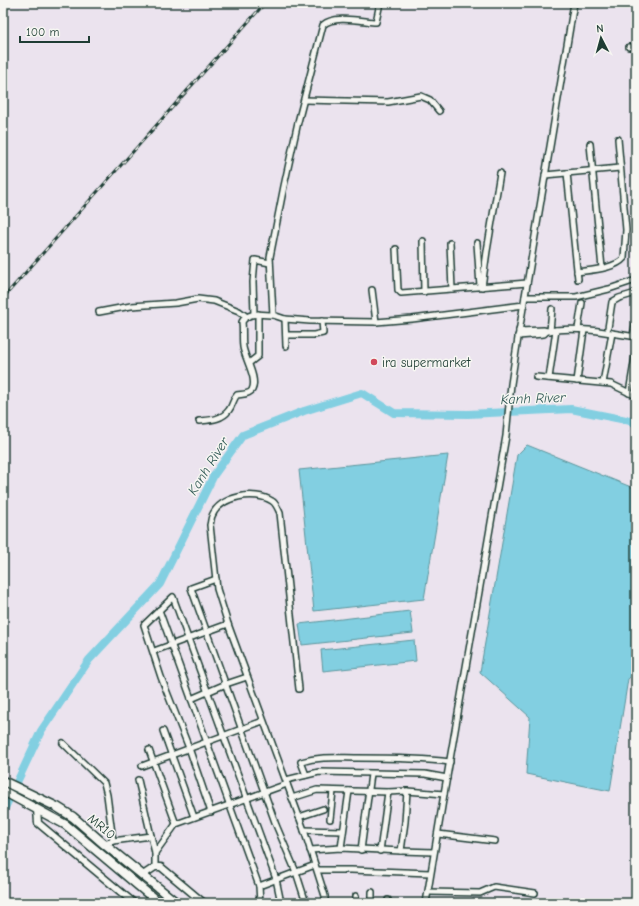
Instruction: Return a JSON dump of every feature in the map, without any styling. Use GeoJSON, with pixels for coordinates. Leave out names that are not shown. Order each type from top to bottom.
{"type":"FeatureCollection","features":[{"type":"Feature","properties":{"kind":"main road","name":"MR10"},"geometry":{"type":"LineString","coordinates":[[3,781],[57,807],[73,818],[177,903]]}},
{"type":"Feature","properties":{"kind":"main road","name":"MR10"},"geometry":{"type":"LineString","coordinates":[[3,791],[66,825],[159,903]]}},
{"type":"Feature","properties":{"kind":"street"},"geometry":{"type":"LineString","coordinates":[[273,315],[270,257],[304,100],[323,25],[327,21],[340,19],[376,22],[380,3]]}},
{"type":"Feature","properties":{"kind":"street"},"geometry":{"type":"LineString","coordinates":[[426,903],[506,436],[511,384],[574,3]]}},
{"type":"Feature","properties":{"kind":"street"},"geometry":{"type":"LineString","coordinates":[[628,48],[636,47]]}},
{"type":"Feature","properties":{"kind":"street"},"geometry":{"type":"LineString","coordinates":[[304,100],[388,102],[421,96],[430,100],[439,111]]}},
{"type":"Feature","properties":{"kind":"street"},"geometry":{"type":"LineString","coordinates":[[577,272],[615,265],[621,262],[624,258],[626,230],[618,139]]}},
{"type":"Feature","properties":{"kind":"street"},"geometry":{"type":"LineString","coordinates":[[590,144],[602,268]]}},
{"type":"Feature","properties":{"kind":"street"},"geometry":{"type":"LineString","coordinates":[[545,175],[620,168]]}},
{"type":"Feature","properties":{"kind":"street"},"geometry":{"type":"LineString","coordinates":[[481,287],[500,173]]}},
{"type":"Feature","properties":{"kind":"street"},"geometry":{"type":"LineString","coordinates":[[567,173],[578,280]]}},
{"type":"Feature","properties":{"kind":"street"},"geometry":{"type":"LineString","coordinates":[[423,241],[424,292]]}},
{"type":"Feature","properties":{"kind":"street"},"geometry":{"type":"LineString","coordinates":[[450,243],[452,289]]}},
{"type":"Feature","properties":{"kind":"street"},"geometry":{"type":"LineString","coordinates":[[476,243],[481,287]]}},
{"type":"Feature","properties":{"kind":"street"},"geometry":{"type":"LineString","coordinates":[[396,249],[398,290],[401,293],[527,283]]}},
{"type":"Feature","properties":{"kind":"street"},"geometry":{"type":"LineString","coordinates":[[249,363],[258,356],[253,282],[255,260],[270,263]]}},
{"type":"Feature","properties":{"kind":"street"},"geometry":{"type":"LineString","coordinates":[[525,297],[576,297],[609,289],[636,280]]}},
{"type":"Feature","properties":{"kind":"street"},"geometry":{"type":"LineString","coordinates":[[372,290],[376,322]]}},
{"type":"Feature","properties":{"kind":"street"},"geometry":{"type":"LineString","coordinates":[[608,328],[612,302],[636,293]]}},
{"type":"Feature","properties":{"kind":"street"},"geometry":{"type":"LineString","coordinates":[[100,312],[131,306],[176,303],[198,299],[214,301],[233,308],[246,317]]}},
{"type":"Feature","properties":{"kind":"street"},"geometry":{"type":"LineString","coordinates":[[577,381],[582,303]]}},
{"type":"Feature","properties":{"kind":"street"},"geometry":{"type":"LineString","coordinates":[[199,421],[210,420],[222,416],[230,409],[237,395],[250,393],[251,391],[253,381],[243,346],[242,322],[246,317],[256,314],[273,315],[286,319],[376,322],[524,305]]}},
{"type":"Feature","properties":{"kind":"street"},"geometry":{"type":"LineString","coordinates":[[548,331],[552,309]]}},
{"type":"Feature","properties":{"kind":"street"},"geometry":{"type":"LineString","coordinates":[[286,319],[286,346]]}},
{"type":"Feature","properties":{"kind":"street"},"geometry":{"type":"LineString","coordinates":[[519,334],[533,333],[544,330],[581,329],[635,336],[636,320]]}},
{"type":"Feature","properties":{"kind":"street"},"geometry":{"type":"LineString","coordinates":[[286,335],[314,335],[323,333],[322,321]]}},
{"type":"Feature","properties":{"kind":"street"},"geometry":{"type":"LineString","coordinates":[[549,378],[556,330]]}},
{"type":"Feature","properties":{"kind":"street"},"geometry":{"type":"LineString","coordinates":[[603,383],[612,333]]}},
{"type":"Feature","properties":{"kind":"street"},"geometry":{"type":"LineString","coordinates":[[629,393],[636,351]]}},
{"type":"Feature","properties":{"kind":"street"},"geometry":{"type":"LineString","coordinates":[[536,377],[603,383],[613,385],[636,396]]}},
{"type":"Feature","properties":{"kind":"street"},"geometry":{"type":"LineString","coordinates":[[300,689],[280,513],[273,501],[257,495],[231,498],[218,507],[212,515],[210,525],[217,589],[246,677],[318,870],[325,896],[325,903]]}},
{"type":"Feature","properties":{"kind":"street"},"geometry":{"type":"LineString","coordinates":[[216,579],[191,588],[276,825],[296,872],[306,903]]}},
{"type":"Feature","properties":{"kind":"street"},"geometry":{"type":"LineString","coordinates":[[212,812],[161,677],[154,651],[144,625],[173,597],[276,880],[280,903]]}},
{"type":"Feature","properties":{"kind":"street"},"geometry":{"type":"LineString","coordinates":[[159,610],[259,886],[260,903]]}},
{"type":"Feature","properties":{"kind":"street"},"geometry":{"type":"LineString","coordinates":[[154,651],[188,640],[228,624]]}},
{"type":"Feature","properties":{"kind":"street"},"geometry":{"type":"LineString","coordinates":[[191,699],[246,677]]}},
{"type":"Feature","properties":{"kind":"street"},"geometry":{"type":"LineString","coordinates":[[142,766],[263,721]]}},
{"type":"Feature","properties":{"kind":"street"},"geometry":{"type":"LineString","coordinates":[[163,731],[194,817]]}},
{"type":"Feature","properties":{"kind":"street"},"geometry":{"type":"LineString","coordinates":[[63,743],[104,783],[113,841]]}},
{"type":"Feature","properties":{"kind":"street"},"geometry":{"type":"LineString","coordinates":[[149,750],[176,824]]}},
{"type":"Feature","properties":{"kind":"street"},"geometry":{"type":"LineString","coordinates":[[306,775],[301,762],[313,758],[418,758],[450,762]]}},
{"type":"Feature","properties":{"kind":"street"},"geometry":{"type":"LineString","coordinates":[[155,853],[176,824],[247,799],[306,775],[319,772],[425,774],[447,778]]}},
{"type":"Feature","properties":{"kind":"street"},"geometry":{"type":"LineString","coordinates":[[361,850],[371,774]]}},
{"type":"Feature","properties":{"kind":"street"},"geometry":{"type":"LineString","coordinates":[[138,780],[155,853],[155,867]]}},
{"type":"Feature","properties":{"kind":"street"},"geometry":{"type":"LineString","coordinates":[[292,798],[317,790],[388,792],[408,791],[444,794]]}},
{"type":"Feature","properties":{"kind":"street"},"geometry":{"type":"LineString","coordinates":[[330,819],[333,791]]}},
{"type":"Feature","properties":{"kind":"street"},"geometry":{"type":"LineString","coordinates":[[341,848],[349,791]]}},
{"type":"Feature","properties":{"kind":"street"},"geometry":{"type":"LineString","coordinates":[[401,851],[408,791]]}},
{"type":"Feature","properties":{"kind":"street"},"geometry":{"type":"LineString","coordinates":[[380,851],[388,792]]}},
{"type":"Feature","properties":{"kind":"street"},"geometry":{"type":"LineString","coordinates":[[34,808],[38,823],[134,903]]}},
{"type":"Feature","properties":{"kind":"street"},"geometry":{"type":"LineString","coordinates":[[299,817],[323,809]]}},
{"type":"Feature","properties":{"kind":"street"},"geometry":{"type":"LineString","coordinates":[[304,830],[344,831]]}},
{"type":"Feature","properties":{"kind":"street"},"geometry":{"type":"LineString","coordinates":[[438,834],[495,841]]}},
{"type":"Feature","properties":{"kind":"street"},"geometry":{"type":"LineString","coordinates":[[104,844],[113,841],[151,836]]}},
{"type":"Feature","properties":{"kind":"street"},"geometry":{"type":"LineString","coordinates":[[310,850],[341,848],[380,851],[434,852]]}},
{"type":"Feature","properties":{"kind":"street"},"geometry":{"type":"LineString","coordinates":[[259,886],[316,865]]}},
{"type":"Feature","properties":{"kind":"street"},"geometry":{"type":"LineString","coordinates":[[143,875],[155,867],[161,867],[204,903]]}},
{"type":"Feature","properties":{"kind":"street"},"geometry":{"type":"LineString","coordinates":[[318,870],[430,873]]}},
{"type":"Feature","properties":{"kind":"street"},"geometry":{"type":"LineString","coordinates":[[428,892],[480,893],[494,887],[535,893]]}},
{"type":"Feature","properties":{"kind":"street"},"geometry":{"type":"LineString","coordinates":[[372,892],[372,903]]}},
{"type":"Feature","properties":{"kind":"street"},"geometry":{"type":"LineString","coordinates":[[356,896],[356,903]]}},
{"type":"Feature","properties":{"kind":"water"},"geometry":{"type":"Polygon","coordinates":[[[527,445],[636,489],[636,672],[628,679],[610,791],[526,774],[530,717],[480,672],[517,455],[527,445]]]}},
{"type":"Feature","properties":{"kind":"water"},"geometry":{"type":"Polygon","coordinates":[[[448,455],[424,599],[314,611],[299,470],[448,455]]]}},
{"type":"Feature","properties":{"kind":"water"},"geometry":{"type":"Polygon","coordinates":[[[410,611],[413,633],[302,645],[299,624],[410,611]]]}},
{"type":"Feature","properties":{"kind":"water"},"geometry":{"type":"Polygon","coordinates":[[[414,640],[416,661],[323,671],[321,650],[414,640]]]}},
{"type":"Feature","properties":{"kind":"waterway","name":"Kanh River"},"geometry":{"type":"LineString","coordinates":[[3,812],[41,731],[89,660],[160,584],[214,475],[243,435],[304,411],[362,393],[394,413],[468,414],[571,409],[631,421],[636,425]]}},
{"type":"Feature","properties":{"kind":"railway"},"geometry":{"type":"LineString","coordinates":[[3,298],[265,3]]}},
{"type":"Feature","properties":{"kind":"place","name":"ira supermarket"},"geometry":{"type":"Point","coordinates":[374,362]}}]}
